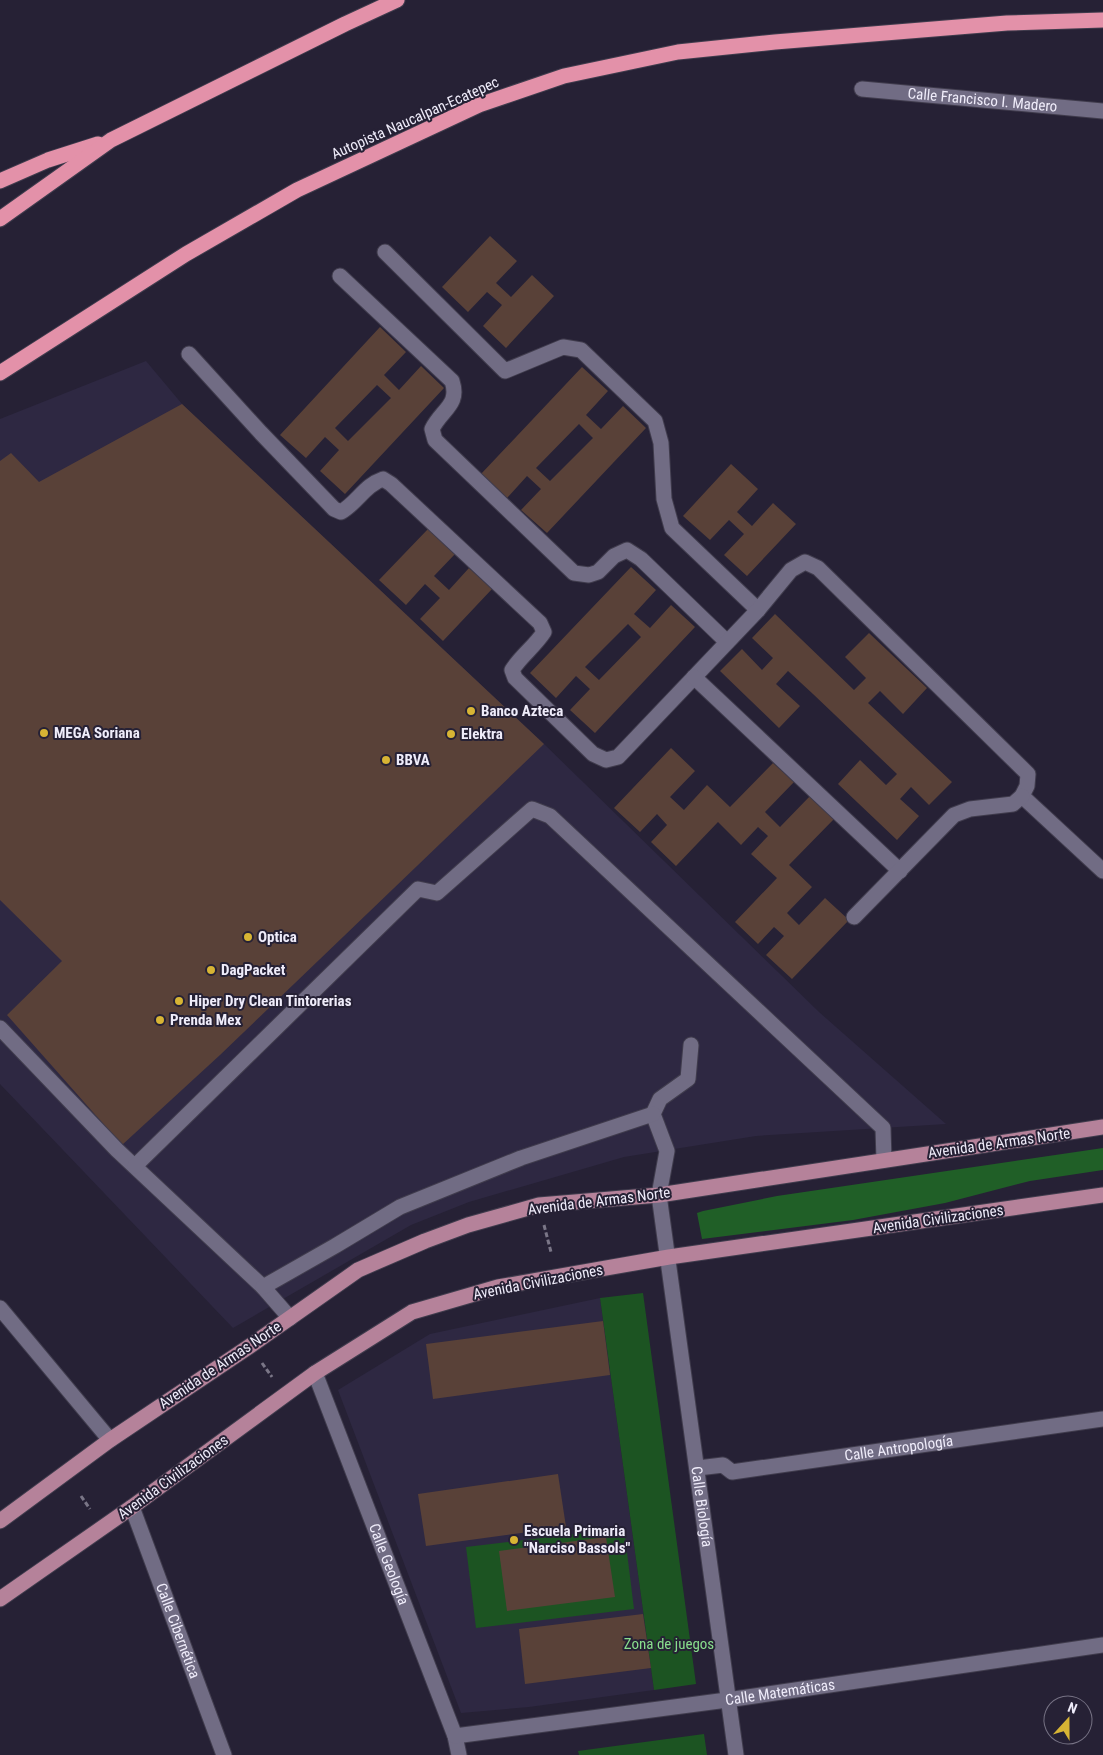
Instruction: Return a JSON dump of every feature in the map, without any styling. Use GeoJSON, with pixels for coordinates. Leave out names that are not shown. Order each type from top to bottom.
{"type":"FeatureCollection","features":[{"type":"Feature","properties":{"kind":"highway"},"geometry":{"type":"LineString","coordinates":[[0,181],[48,160],[111,140],[397,0]]}},
{"type":"Feature","properties":{"kind":"highway","name":"Autopista Naucalpan-Ecatepec"},"geometry":{"type":"LineString","coordinates":[[0,373],[186,254],[297,190],[479,105],[564,76],[678,52],[997,23],[1103,20]]}},
{"type":"Feature","properties":{"kind":"highway"},"geometry":{"type":"LineString","coordinates":[[0,219],[111,140]]}},
{"type":"Feature","properties":{"kind":"main road","name":"Avenida de Armas Norte"},"geometry":{"type":"LineString","coordinates":[[0,1521],[110,1440],[358,1270],[468,1225],[539,1205],[659,1195],[1103,1127]]}},
{"type":"Feature","properties":{"kind":"main road","name":"Avenida Civilizaciones"},"geometry":{"type":"LineString","coordinates":[[0,1599],[132,1507],[315,1373],[412,1312],[498,1287],[669,1257],[1103,1195]]}},
{"type":"Feature","properties":{"kind":"street","name":"Calle Francisco I. Madero"},"geometry":{"type":"LineString","coordinates":[[862,89],[1103,111]]}},
{"type":"Feature","properties":{"kind":"street"},"geometry":{"type":"LineString","coordinates":[[385,252],[505,371],[563,347],[581,350],[654,421],[661,443],[664,499],[672,528],[758,610]]}},
{"type":"Feature","properties":{"kind":"street"},"geometry":{"type":"LineString","coordinates":[[340,276],[452,381],[455,391],[452,402],[432,428],[435,440],[574,573],[588,575],[598,572],[614,556],[627,550],[641,559],[727,642]]}},
{"type":"Feature","properties":{"kind":"street"},"geometry":{"type":"LineString","coordinates":[[189,354],[334,509],[341,512],[347,509],[373,482],[383,479],[391,484],[540,623],[544,632],[538,642],[517,662],[512,670],[515,678],[593,754],[606,760],[618,757],[758,610],[791,570],[805,562],[818,568],[1028,774],[1027,786],[1022,796],[1013,804],[970,809],[954,815],[854,917]]}},
{"type":"Feature","properties":{"kind":"street"},"geometry":{"type":"LineString","coordinates":[[694,677],[900,871]]}},
{"type":"Feature","properties":{"kind":"street"},"geometry":{"type":"LineString","coordinates":[[1022,796],[1103,871]]}},
{"type":"Feature","properties":{"kind":"street"},"geometry":{"type":"LineString","coordinates":[[135,1166],[418,889],[437,893],[532,809],[550,816],[883,1128],[884,1160]]}},
{"type":"Feature","properties":{"kind":"street"},"geometry":{"type":"LineString","coordinates":[[0,1028],[117,1150],[263,1287],[290,1318]]}},
{"type":"Feature","properties":{"kind":"street"},"geometry":{"type":"LineString","coordinates":[[263,1287],[400,1207],[522,1158],[653,1114],[660,1098],[688,1078],[691,1045]]}},
{"type":"Feature","properties":{"kind":"street","name":"Calle Biología"},"geometry":{"type":"LineString","coordinates":[[653,1114],[667,1151],[659,1195],[736,1755]]}},
{"type":"Feature","properties":{"kind":"street"},"geometry":{"type":"LineString","coordinates":[[0,1308],[110,1440]]}},
{"type":"Feature","properties":{"kind":"street","name":"Calle Geología"},"geometry":{"type":"LineString","coordinates":[[315,1373],[455,1736],[459,1755]]}},
{"type":"Feature","properties":{"kind":"street","name":"Calle Antropología"},"geometry":{"type":"LineString","coordinates":[[698,1468],[723,1465],[732,1472],[1103,1419]]}},
{"type":"Feature","properties":{"kind":"street","name":"Calle Cibernética"},"geometry":{"type":"LineString","coordinates":[[132,1507],[224,1755]]}},
{"type":"Feature","properties":{"kind":"street","name":"Calle Matemáticas"},"geometry":{"type":"LineString","coordinates":[[455,1736],[727,1700],[1103,1646]]}},
{"type":"Feature","properties":{"kind":"path"},"geometry":{"type":"LineString","coordinates":[[544,1224],[550,1252]]}},
{"type":"Feature","properties":{"kind":"path"},"geometry":{"type":"LineString","coordinates":[[262,1363],[274,1379]]}},
{"type":"Feature","properties":{"kind":"path"},"geometry":{"type":"LineString","coordinates":[[82,1496],[94,1513]]}},
{"type":"Feature","properties":{"kind":"shaded area"},"geometry":{"type":"Polygon","coordinates":[[[146,361],[182,404],[544,744],[819,1012],[946,1124],[756,1136],[624,1157],[469,1202],[411,1225],[233,1328],[0,1084],[0,419],[146,361]]]}},
{"type":"Feature","properties":{"kind":"shaded area","name":"Escuela Primaria \"Narciso Bassols\""},"geometry":{"type":"Polygon","coordinates":[[[600,1298],[654,1690],[529,1707],[461,1713],[338,1390],[430,1334],[600,1298]]]}},
{"type":"Feature","properties":{"kind":"green space"},"geometry":{"type":"Polygon","coordinates":[[[1103,1148],[1103,1170],[1030,1181],[945,1203],[853,1220],[702,1239],[697,1213],[703,1211],[777,1196],[1103,1148]]]}},
{"type":"Feature","properties":{"kind":"green space","name":"Zona de juegos"},"geometry":{"type":"Polygon","coordinates":[[[643,1293],[696,1684],[654,1690],[600,1298],[643,1293]]]}},
{"type":"Feature","properties":{"kind":"green space"},"geometry":{"type":"Polygon","coordinates":[[[624,1528],[634,1609],[476,1628],[466,1547],[624,1528]]]}},
{"type":"Feature","properties":{"kind":"green space"},"geometry":{"type":"Polygon","coordinates":[[[704,1734],[707,1755],[579,1755],[578,1751],[704,1734]]]}},
{"type":"Feature","properties":{"kind":"building"},"geometry":{"type":"Polygon","coordinates":[[[490,236],[517,261],[496,283],[511,297],[532,275],[554,296],[506,348],[483,326],[502,305],[487,292],[468,312],[442,287],[490,236]]]}},
{"type":"Feature","properties":{"kind":"building"},"geometry":{"type":"Polygon","coordinates":[[[380,327],[406,352],[384,375],[399,390],[421,366],[444,388],[345,494],[320,471],[339,450],[325,437],[306,458],[280,435],[380,327]],[[377,385],[335,428],[348,441],[391,398],[377,385]]]}},
{"type":"Feature","properties":{"kind":"building"},"geometry":{"type":"Polygon","coordinates":[[[582,367],[608,391],[586,415],[601,429],[623,406],[646,428],[547,533],[521,510],[541,489],[527,476],[507,498],[481,474],[582,367]],[[579,424],[536,468],[550,481],[593,438],[579,424]]]}},
{"type":"Feature","properties":{"kind":"building"},"geometry":{"type":"Polygon","coordinates":[[[182,404],[544,744],[220,1055],[122,1145],[7,1015],[62,961],[0,900],[0,461],[11,453],[39,482],[182,404]]]}},
{"type":"Feature","properties":{"kind":"building"},"geometry":{"type":"Polygon","coordinates":[[[731,464],[758,489],[737,512],[752,526],[773,503],[796,524],[747,576],[724,555],[744,534],[729,520],[710,540],[683,516],[731,464]]]}},
{"type":"Feature","properties":{"kind":"building"},"geometry":{"type":"Polygon","coordinates":[[[428,529],[455,554],[434,576],[449,590],[469,568],[492,589],[443,641],[420,619],[440,598],[425,584],[406,605],[379,580],[428,529]]]}},
{"type":"Feature","properties":{"kind":"building"},"geometry":{"type":"Polygon","coordinates":[[[631,567],[656,590],[634,614],[650,628],[671,605],[695,627],[595,733],[570,710],[590,689],[576,676],[556,698],[530,673],[631,567]],[[628,624],[585,667],[599,680],[641,637],[628,624]]]}},
{"type":"Feature","properties":{"kind":"building"},"geometry":{"type":"Polygon","coordinates":[[[775,614],[854,690],[866,678],[845,657],[869,633],[927,688],[903,714],[880,691],[868,703],[952,782],[929,805],[911,787],[900,799],[919,816],[897,840],[838,784],[860,760],[886,785],[897,774],[788,671],[776,684],[800,706],[779,728],[720,671],[742,649],[762,670],[773,658],[752,638],[775,614]]]}},
{"type":"Feature","properties":{"kind":"building"},"geometry":{"type":"Polygon","coordinates":[[[671,748],[695,771],[670,797],[684,810],[707,785],[730,807],[773,763],[794,782],[765,812],[780,827],[810,796],[834,819],[789,865],[812,887],[787,913],[799,925],[825,898],[849,920],[792,979],[766,955],[784,936],[774,927],[758,944],[735,922],[777,878],[751,854],[768,836],[758,827],[741,845],[718,822],[676,866],[651,842],[667,825],[657,814],[640,832],[614,808],[671,748]]]}},
{"type":"Feature","properties":{"kind":"building"},"geometry":{"type":"Polygon","coordinates":[[[603,1321],[610,1375],[433,1399],[426,1344],[603,1321]]]}},
{"type":"Feature","properties":{"kind":"building"},"geometry":{"type":"Polygon","coordinates":[[[558,1474],[566,1527],[426,1546],[418,1494],[558,1474]]]}},
{"type":"Feature","properties":{"kind":"building"},"geometry":{"type":"Polygon","coordinates":[[[606,1537],[615,1597],[507,1611],[499,1551],[606,1537]]]}},
{"type":"Feature","properties":{"kind":"building"},"geometry":{"type":"Polygon","coordinates":[[[643,1614],[651,1668],[525,1684],[519,1629],[643,1614]]]}},
{"type":"Feature","properties":{"kind":"place","name":"Banco Azteca"},"geometry":{"type":"Point","coordinates":[471,711]}},
{"type":"Feature","properties":{"kind":"place","name":"MEGA Soriana"},"geometry":{"type":"Point","coordinates":[44,733]}},
{"type":"Feature","properties":{"kind":"place","name":"Elektra"},"geometry":{"type":"Point","coordinates":[451,734]}},
{"type":"Feature","properties":{"kind":"place","name":"BBVA"},"geometry":{"type":"Point","coordinates":[386,760]}},
{"type":"Feature","properties":{"kind":"place","name":"Optica"},"geometry":{"type":"Point","coordinates":[248,937]}},
{"type":"Feature","properties":{"kind":"place","name":"DagPacket"},"geometry":{"type":"Point","coordinates":[211,970]}},
{"type":"Feature","properties":{"kind":"place","name":"Hiper Dry Clean Tintorerias"},"geometry":{"type":"Point","coordinates":[179,1001]}},
{"type":"Feature","properties":{"kind":"place","name":"Prenda Mex"},"geometry":{"type":"Point","coordinates":[160,1020]}},
{"type":"Feature","properties":{"kind":"place","name":"Escuela Primaria \"Narciso Bassols\""},"geometry":{"type":"Point","coordinates":[514,1540]}}]}
